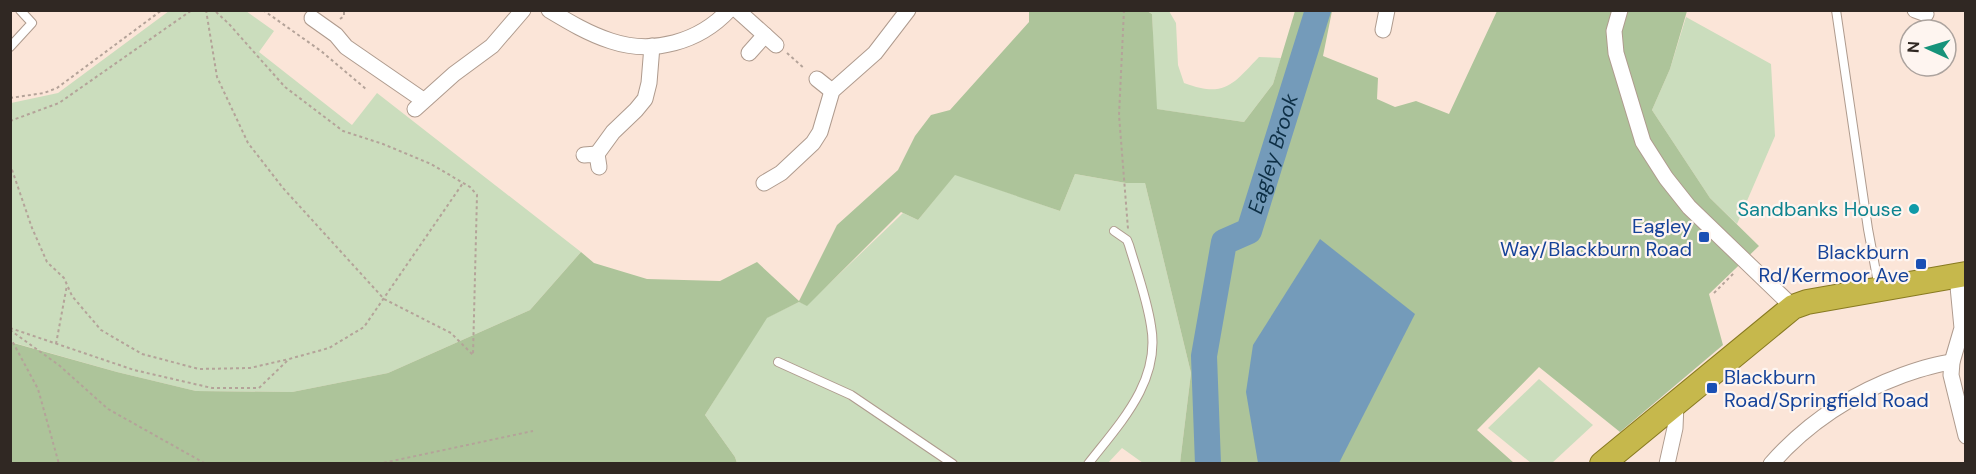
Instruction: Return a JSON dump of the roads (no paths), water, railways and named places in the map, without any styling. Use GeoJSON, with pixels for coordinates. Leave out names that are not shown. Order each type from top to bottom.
{"type":"FeatureCollection","features":[{"type":"Feature","properties":{"kind":"highway"},"geometry":{"type":"LineString","coordinates":[[1602,464],[1793,307],[1807,302],[1961,275]]}},
{"type":"Feature","properties":{"kind":"street"},"geometry":{"type":"LineString","coordinates":[[312,18],[339,22],[346,46],[419,104],[492,46],[523,10]]}},
{"type":"Feature","properties":{"kind":"street"},"geometry":{"type":"LineString","coordinates":[[549,10],[586,31],[612,42],[652,46],[677,43],[700,34],[718,22],[729,10]]}},
{"type":"Feature","properties":{"kind":"street"},"geometry":{"type":"LineString","coordinates":[[737,10],[770,40],[749,53]]}},
{"type":"Feature","properties":{"kind":"street"},"geometry":{"type":"LineString","coordinates":[[764,183],[785,179],[820,132],[832,91],[875,53],[908,10]]}},
{"type":"Feature","properties":{"kind":"street"},"geometry":{"type":"LineString","coordinates":[[1620,10],[1614,31],[1616,53],[1643,142],[1689,207],[1793,307]]}},
{"type":"Feature","properties":{"kind":"street"},"geometry":{"type":"LineString","coordinates":[[1385,20],[1401,23]]}},
{"type":"Feature","properties":{"kind":"street"},"geometry":{"type":"LineString","coordinates":[[593,159],[613,132],[645,99],[649,83],[652,46]]}},
{"type":"Feature","properties":{"kind":"street"},"geometry":{"type":"LineString","coordinates":[[817,78],[832,91]]}},
{"type":"Feature","properties":{"kind":"street"},"geometry":{"type":"LineString","coordinates":[[1961,275],[1962,346],[1952,362],[1951,375],[1965,436]]}},
{"type":"Feature","properties":{"kind":"street"},"geometry":{"type":"LineString","coordinates":[[1771,464],[1820,417],[1843,403],[1882,382],[1935,364],[1952,362]]}},
{"type":"Feature","properties":{"kind":"street"},"geometry":{"type":"LineString","coordinates":[[1666,464],[1675,428],[1676,404]]}},
{"type":"Feature","properties":{"kind":"lane"},"geometry":{"type":"LineString","coordinates":[[10,47],[33,23],[20,10]]}},
{"type":"Feature","properties":{"kind":"lane"},"geometry":{"type":"LineString","coordinates":[[1836,10],[1879,290]]}},
{"type":"Feature","properties":{"kind":"lane"},"geometry":{"type":"LineString","coordinates":[[1088,464],[1139,396],[1152,361],[1151,325],[1126,240],[1114,231]]}},
{"type":"Feature","properties":{"kind":"lane"},"geometry":{"type":"LineString","coordinates":[[778,362],[851,395],[953,464]]}},
{"type":"Feature","properties":{"kind":"water"},"geometry":{"type":"Polygon","coordinates":[[[1320,239],[1415,314],[1339,463],[1258,463],[1246,392],[1253,345],[1320,239]]]}},
{"type":"Feature","properties":{"kind":"waterway","name":"Eagley Brook"},"geometry":{"type":"LineString","coordinates":[[1208,464],[1204,356],[1224,242],[1249,231],[1318,10]]}},
{"type":"Feature","properties":{"kind":"place","name":"Sandbanks House"},"geometry":{"type":"Point","coordinates":[1914,209]}},
{"type":"Feature","properties":{"kind":"place","name":"Eagley Way/Blackburn Road"},"geometry":{"type":"Point","coordinates":[1704,237]}},
{"type":"Feature","properties":{"kind":"place","name":"Blackburn Rd/Kermoor Ave"},"geometry":{"type":"Point","coordinates":[1921,264]}},
{"type":"Feature","properties":{"kind":"place","name":"Blackburn Road/Springfield Road"},"geometry":{"type":"Point","coordinates":[1712,388]}}]}
